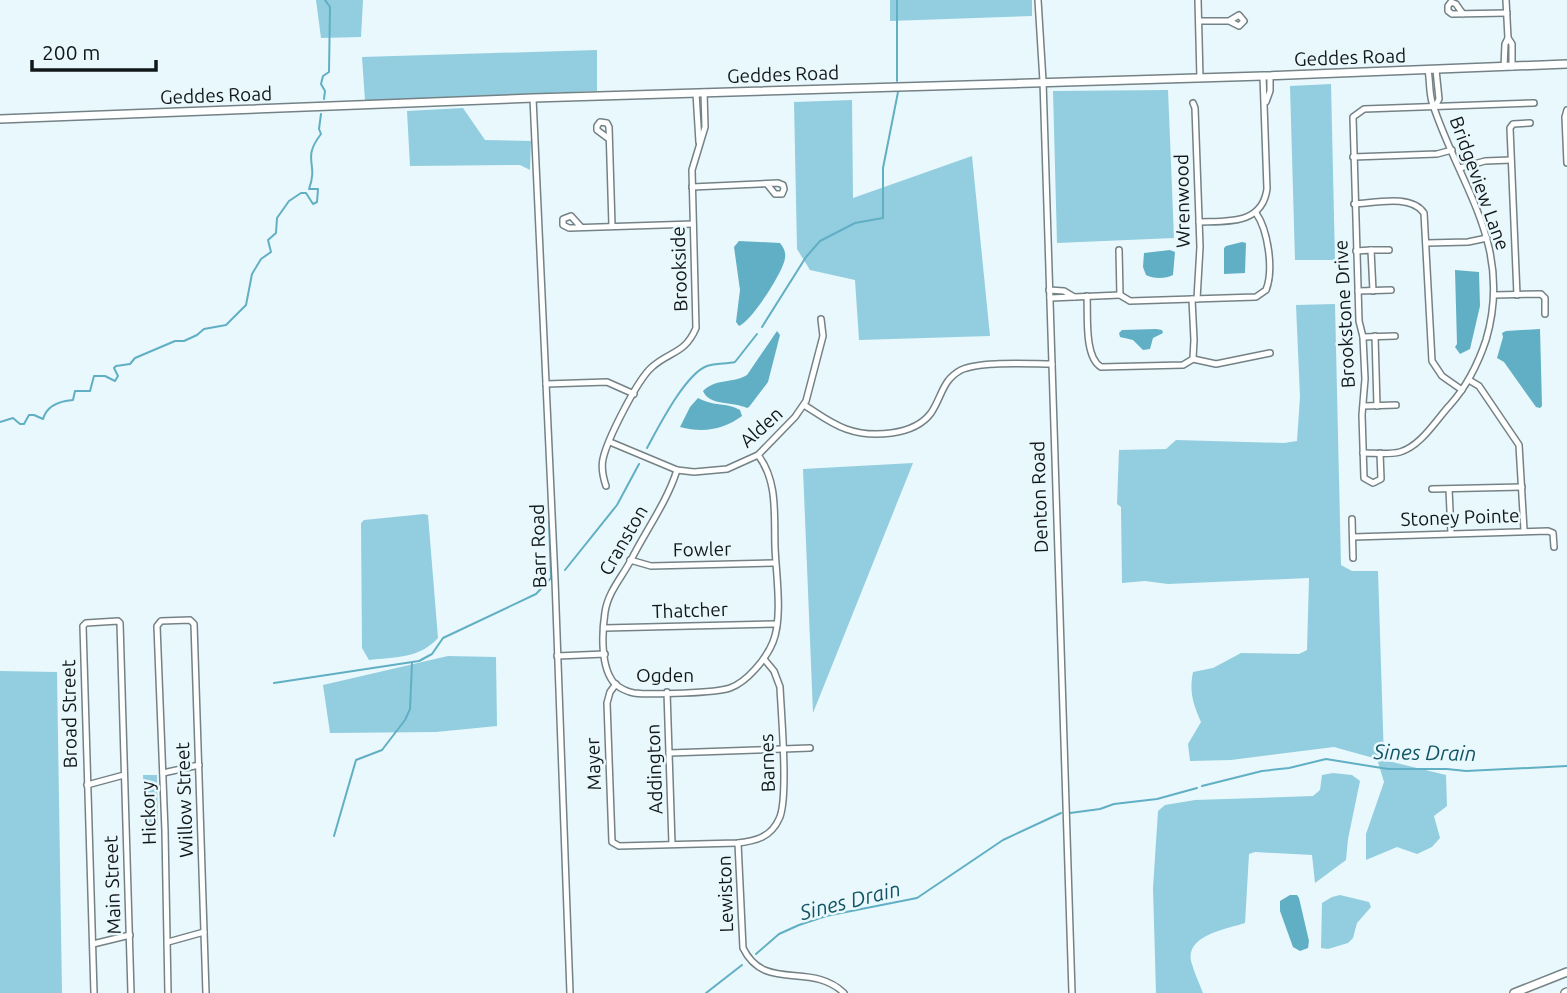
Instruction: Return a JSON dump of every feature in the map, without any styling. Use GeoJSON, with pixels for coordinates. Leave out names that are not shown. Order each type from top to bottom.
{"type":"FeatureCollection","features":[{"type":"Feature","properties":{"kind":"main road","name":"Geddes Road"},"geometry":{"type":"LineString","coordinates":[[0,119],[700,92],[1267,76],[1567,64]]}},
{"type":"Feature","properties":{"kind":"main road"},"geometry":{"type":"LineString","coordinates":[[1514,993],[1567,972]]}},
{"type":"Feature","properties":{"kind":"street","name":"Denton Road"},"geometry":{"type":"LineString","coordinates":[[1038,0],[1043,81],[1072,993]]}},
{"type":"Feature","properties":{"kind":"street"},"geometry":{"type":"LineString","coordinates":[[1198,0],[1200,78]]}},
{"type":"Feature","properties":{"kind":"street"},"geometry":{"type":"LineString","coordinates":[[1506,0],[1508,38],[1512,44],[1508,67]]}},
{"type":"Feature","properties":{"kind":"street"},"geometry":{"type":"LineString","coordinates":[[1463,14],[1507,13]]}},
{"type":"Feature","properties":{"kind":"street"},"geometry":{"type":"LineString","coordinates":[[1199,21],[1230,21]]}},
{"type":"Feature","properties":{"kind":"street","name":"Bridgeview Lane"},"geometry":{"type":"LineString","coordinates":[[1363,453],[1403,451],[1416,444],[1469,380],[1489,329],[1494,295],[1493,262],[1487,238],[1435,107],[1439,99],[1432,70]]}},
{"type":"Feature","properties":{"kind":"street"},"geometry":{"type":"LineString","coordinates":[[1199,222],[1240,220],[1256,212],[1264,202],[1267,190],[1264,104],[1269,95],[1267,76]]}},
{"type":"Feature","properties":{"kind":"street","name":"Brookside"},"geometry":{"type":"LineString","coordinates":[[606,486],[602,464],[634,394],[650,369],[681,351],[696,328],[692,165],[705,127],[700,92]]}},
{"type":"Feature","properties":{"kind":"street","name":"Barr Road"},"geometry":{"type":"LineString","coordinates":[[533,98],[570,993]]}},
{"type":"Feature","properties":{"kind":"street","name":"Wrenwood"},"geometry":{"type":"LineString","coordinates":[[1193,103],[1199,222],[1193,359]]}},
{"type":"Feature","properties":{"kind":"street"},"geometry":{"type":"LineString","coordinates":[[1435,107],[1534,103]]}},
{"type":"Feature","properties":{"kind":"street","name":"Brookstone Drive"},"geometry":{"type":"LineString","coordinates":[[1380,453],[1381,479],[1373,483],[1364,478],[1363,337],[1359,321],[1352,119],[1364,109],[1435,107]]}},
{"type":"Feature","properties":{"kind":"street"},"geometry":{"type":"LineString","coordinates":[[1567,110],[1567,163]]}},
{"type":"Feature","properties":{"kind":"street"},"geometry":{"type":"LineString","coordinates":[[1517,295],[1511,126],[1530,123]]}},
{"type":"Feature","properties":{"kind":"street"},"geometry":{"type":"LineString","coordinates":[[609,139],[612,226]]}},
{"type":"Feature","properties":{"kind":"street"},"geometry":{"type":"LineString","coordinates":[[1353,157],[1437,154],[1452,150]]}},
{"type":"Feature","properties":{"kind":"street"},"geometry":{"type":"LineString","coordinates":[[1460,168],[1485,160],[1511,160]]}},
{"type":"Feature","properties":{"kind":"street"},"geometry":{"type":"LineString","coordinates":[[692,187],[766,184]]}},
{"type":"Feature","properties":{"kind":"street"},"geometry":{"type":"LineString","coordinates":[[1354,204],[1406,202],[1417,205],[1425,216],[1432,361],[1442,376],[1462,390]]}},
{"type":"Feature","properties":{"kind":"street"},"geometry":{"type":"LineString","coordinates":[[1050,298],[1120,295],[1130,301],[1256,297],[1266,290],[1269,280],[1268,239],[1265,227],[1256,212]]}},
{"type":"Feature","properties":{"kind":"street"},"geometry":{"type":"LineString","coordinates":[[580,228],[694,224]]}},
{"type":"Feature","properties":{"kind":"street"},"geometry":{"type":"LineString","coordinates":[[1427,243],[1473,242],[1487,238]]}},
{"type":"Feature","properties":{"kind":"street"},"geometry":{"type":"LineString","coordinates":[[1119,250],[1120,295]]}},
{"type":"Feature","properties":{"kind":"street"},"geometry":{"type":"LineString","coordinates":[[1371,250],[1373,290]]}},
{"type":"Feature","properties":{"kind":"street"},"geometry":{"type":"LineString","coordinates":[[1356,251],[1389,250]]}},
{"type":"Feature","properties":{"kind":"street"},"geometry":{"type":"LineString","coordinates":[[1049,290],[1068,292],[1074,297]]}},
{"type":"Feature","properties":{"kind":"street"},"geometry":{"type":"LineString","coordinates":[[1358,291],[1391,290]]}},
{"type":"Feature","properties":{"kind":"street"},"geometry":{"type":"LineString","coordinates":[[1494,295],[1544,296],[1545,314]]}},
{"type":"Feature","properties":{"kind":"street"},"geometry":{"type":"LineString","coordinates":[[1087,296],[1090,351],[1098,365],[1105,368],[1182,365],[1193,359],[1216,364],[1270,354]]}},
{"type":"Feature","properties":{"kind":"street","name":"Alden"},"geometry":{"type":"LineString","coordinates":[[610,442],[677,470],[694,472],[736,466],[758,455],[804,405],[823,336],[821,319]]}},
{"type":"Feature","properties":{"kind":"street"},"geometry":{"type":"LineString","coordinates":[[1363,337],[1395,336]]}},
{"type":"Feature","properties":{"kind":"street"},"geometry":{"type":"LineString","coordinates":[[1375,337],[1377,406]]}},
{"type":"Feature","properties":{"kind":"street"},"geometry":{"type":"LineString","coordinates":[[804,405],[850,430],[865,433],[899,431],[914,427],[930,414],[944,384],[961,370],[978,366],[1052,364]]}},
{"type":"Feature","properties":{"kind":"street"},"geometry":{"type":"LineString","coordinates":[[1469,380],[1479,386],[1517,440],[1521,453],[1524,530]]}},
{"type":"Feature","properties":{"kind":"street"},"geometry":{"type":"LineString","coordinates":[[546,384],[607,382],[634,394]]}},
{"type":"Feature","properties":{"kind":"street"},"geometry":{"type":"LineString","coordinates":[[1364,407],[1396,405]]}},
{"type":"Feature","properties":{"kind":"street"},"geometry":{"type":"LineString","coordinates":[[758,455],[766,465],[772,483],[775,555],[777,624],[775,638],[764,659]]}},
{"type":"Feature","properties":{"kind":"street","name":"Cranston"},"geometry":{"type":"LineString","coordinates":[[604,628],[608,600],[661,507],[677,470]]}},
{"type":"Feature","properties":{"kind":"street"},"geometry":{"type":"LineString","coordinates":[[1432,489],[1522,487]]}},
{"type":"Feature","properties":{"kind":"street"},"geometry":{"type":"LineString","coordinates":[[1449,489],[1451,533]]}},
{"type":"Feature","properties":{"kind":"street"},"geometry":{"type":"LineString","coordinates":[[1352,519],[1353,558]]}},
{"type":"Feature","properties":{"kind":"street","name":"Stoney Pointe"},"geometry":{"type":"LineString","coordinates":[[1353,537],[1548,531],[1553,533],[1554,547]]}},
{"type":"Feature","properties":{"kind":"street","name":"Fowler"},"geometry":{"type":"LineString","coordinates":[[631,560],[651,566],[775,563]]}},
{"type":"Feature","properties":{"kind":"street","name":"Hickory"},"geometry":{"type":"LineString","coordinates":[[168,993],[157,632],[160,622],[177,620]]}},
{"type":"Feature","properties":{"kind":"street","name":"Willow Street"},"geometry":{"type":"LineString","coordinates":[[177,620],[190,620],[194,624],[206,993]]}},
{"type":"Feature","properties":{"kind":"street","name":"Broad Street"},"geometry":{"type":"LineString","coordinates":[[94,993],[83,625],[86,622],[120,623],[124,775]]}},
{"type":"Feature","properties":{"kind":"street","name":"Thatcher"},"geometry":{"type":"LineString","coordinates":[[604,628],[777,624]]}},
{"type":"Feature","properties":{"kind":"street","name":"Ogden"},"geometry":{"type":"LineString","coordinates":[[604,628],[608,673],[616,684],[634,693],[730,688],[764,659]]}},
{"type":"Feature","properties":{"kind":"street"},"geometry":{"type":"LineString","coordinates":[[557,656],[605,654]]}},
{"type":"Feature","properties":{"kind":"street","name":"Barnes"},"geometry":{"type":"LineString","coordinates":[[738,843],[761,838],[779,819],[784,804],[780,687],[774,671],[764,659]]}},
{"type":"Feature","properties":{"kind":"street","name":"Mayer"},"geometry":{"type":"LineString","coordinates":[[616,684],[610,692],[607,704],[612,842],[619,846],[672,844]]}},
{"type":"Feature","properties":{"kind":"street","name":"Addington"},"geometry":{"type":"LineString","coordinates":[[667,692],[672,844]]}},
{"type":"Feature","properties":{"kind":"street"},"geometry":{"type":"LineString","coordinates":[[669,753],[810,748]]}},
{"type":"Feature","properties":{"kind":"street"},"geometry":{"type":"LineString","coordinates":[[163,773],[199,765]]}},
{"type":"Feature","properties":{"kind":"street"},"geometry":{"type":"LineString","coordinates":[[87,785],[124,775]]}},
{"type":"Feature","properties":{"kind":"street","name":"Main Street"},"geometry":{"type":"LineString","coordinates":[[124,775],[131,993]]}},
{"type":"Feature","properties":{"kind":"street"},"geometry":{"type":"LineString","coordinates":[[672,844],[738,843]]}},
{"type":"Feature","properties":{"kind":"street","name":"Lewiston"},"geometry":{"type":"LineString","coordinates":[[738,843],[743,948],[749,963],[756,971],[769,978],[787,982],[827,982],[844,993]]}},
{"type":"Feature","properties":{"kind":"street"},"geometry":{"type":"LineString","coordinates":[[168,942],[204,932]]}},
{"type":"Feature","properties":{"kind":"street"},"geometry":{"type":"LineString","coordinates":[[93,944],[130,935]]}},
{"type":"Feature","properties":{"kind":"shaded area"},"geometry":{"type":"Polygon","coordinates":[[[316,0],[363,0],[361,37],[321,38],[316,0]]]}},
{"type":"Feature","properties":{"kind":"shaded area"},"geometry":{"type":"Polygon","coordinates":[[[890,0],[1032,0],[1032,16],[890,21],[890,0]]]}},
{"type":"Feature","properties":{"kind":"shaded area"},"geometry":{"type":"Polygon","coordinates":[[[597,50],[597,91],[365,101],[362,57],[597,50]]]}},
{"type":"Feature","properties":{"kind":"shaded area"},"geometry":{"type":"Polygon","coordinates":[[[1331,84],[1335,260],[1295,260],[1290,86],[1331,84]]]}},
{"type":"Feature","properties":{"kind":"shaded area"},"geometry":{"type":"Polygon","coordinates":[[[1168,90],[1174,238],[1057,243],[1053,91],[1168,90]]]}},
{"type":"Feature","properties":{"kind":"shaded area"},"geometry":{"type":"Polygon","coordinates":[[[852,100],[853,198],[972,156],[990,336],[859,340],[855,280],[810,270],[797,249],[794,102],[852,100]]]}},
{"type":"Feature","properties":{"kind":"shaded area"},"geometry":{"type":"Polygon","coordinates":[[[463,108],[485,140],[531,141],[530,170],[520,165],[410,166],[407,111],[463,108]]]}},
{"type":"Feature","properties":{"kind":"shaded area"},"geometry":{"type":"Polygon","coordinates":[[[739,241],[780,243],[785,256],[779,274],[766,295],[751,316],[739,326],[736,322],[740,290],[734,247],[739,241]]]}},
{"type":"Feature","properties":{"kind":"shaded area"},"geometry":{"type":"Polygon","coordinates":[[[1246,243],[1245,273],[1224,274],[1224,248],[1246,243]]]}},
{"type":"Feature","properties":{"kind":"shaded area"},"geometry":{"type":"Polygon","coordinates":[[[1170,250],[1175,252],[1173,275],[1160,278],[1146,275],[1143,267],[1144,253],[1170,250]]]}},
{"type":"Feature","properties":{"kind":"shaded area"},"geometry":{"type":"Polygon","coordinates":[[[1455,270],[1479,272],[1480,306],[1470,349],[1460,354],[1455,347],[1455,270]]]}},
{"type":"Feature","properties":{"kind":"shaded area"},"geometry":{"type":"Polygon","coordinates":[[[1335,304],[1341,565],[1352,571],[1378,571],[1384,760],[1446,775],[1447,806],[1434,816],[1440,838],[1432,847],[1417,854],[1397,847],[1366,860],[1366,834],[1384,782],[1377,759],[1334,747],[1231,760],[1190,761],[1188,744],[1201,722],[1192,698],[1193,672],[1213,668],[1241,653],[1299,654],[1307,650],[1309,578],[1168,584],[1145,581],[1122,583],[1121,507],[1117,504],[1119,450],[1166,449],[1176,440],[1284,443],[1297,441],[1300,397],[1296,305],[1335,304]]]}},
{"type":"Feature","properties":{"kind":"shaded area"},"geometry":{"type":"Polygon","coordinates":[[[1540,329],[1540,408],[1536,407],[1504,362],[1497,358],[1502,333],[1540,329]]]}},
{"type":"Feature","properties":{"kind":"shaded area"},"geometry":{"type":"Polygon","coordinates":[[[1122,330],[1162,330],[1163,333],[1153,338],[1150,349],[1143,350],[1133,340],[1120,337],[1119,333],[1122,330]]]}},
{"type":"Feature","properties":{"kind":"shaded area"},"geometry":{"type":"Polygon","coordinates":[[[777,331],[780,335],[768,382],[749,407],[716,401],[706,396],[703,391],[713,384],[747,375],[777,331]]]}},
{"type":"Feature","properties":{"kind":"shaded area"},"geometry":{"type":"Polygon","coordinates":[[[698,398],[740,410],[742,416],[712,429],[680,427],[698,398]]]}},
{"type":"Feature","properties":{"kind":"shaded area"},"geometry":{"type":"Polygon","coordinates":[[[913,463],[813,713],[803,469],[913,463]]]}},
{"type":"Feature","properties":{"kind":"shaded area"},"geometry":{"type":"Polygon","coordinates":[[[428,515],[438,638],[423,650],[414,653],[369,660],[362,648],[361,523],[364,520],[428,515]]]}},
{"type":"Feature","properties":{"kind":"shaded area"},"geometry":{"type":"Polygon","coordinates":[[[448,656],[496,657],[497,726],[436,732],[330,733],[323,685],[448,656]]]}},
{"type":"Feature","properties":{"kind":"shaded area"},"geometry":{"type":"Polygon","coordinates":[[[0,671],[57,672],[62,993],[0,993],[0,671]]]}},
{"type":"Feature","properties":{"kind":"shaded area"},"geometry":{"type":"Polygon","coordinates":[[[143,775],[157,775],[158,825],[145,826],[143,775]]]}},
{"type":"Feature","properties":{"kind":"shaded area"},"geometry":{"type":"Polygon","coordinates":[[[1322,775],[1352,775],[1360,781],[1346,860],[1315,883],[1312,855],[1249,854],[1245,923],[1209,934],[1195,945],[1191,952],[1191,961],[1203,993],[1156,993],[1153,888],[1158,811],[1165,805],[1195,800],[1313,796],[1320,790],[1322,775]]]}},
{"type":"Feature","properties":{"kind":"shaded area"},"geometry":{"type":"Polygon","coordinates":[[[1290,895],[1297,895],[1299,898],[1309,941],[1308,948],[1300,951],[1293,947],[1280,911],[1280,901],[1290,895]]]}},
{"type":"Feature","properties":{"kind":"shaded area"},"geometry":{"type":"Polygon","coordinates":[[[1340,895],[1369,902],[1371,907],[1357,923],[1353,938],[1348,943],[1328,949],[1321,948],[1322,903],[1340,895]]]}},
{"type":"Feature","properties":{"kind":"waterway"},"geometry":{"type":"LineString","coordinates":[[324,99],[325,91],[321,84],[323,76],[329,72],[330,7],[325,0]]}},
{"type":"Feature","properties":{"kind":"waterway"},"geometry":{"type":"LineString","coordinates":[[897,0],[897,81]]}},
{"type":"Feature","properties":{"kind":"waterway"},"geometry":{"type":"LineString","coordinates":[[762,327],[806,257],[820,241],[855,223],[883,218],[883,168],[898,92]]}},
{"type":"Feature","properties":{"kind":"waterway"},"geometry":{"type":"LineString","coordinates":[[0,422],[13,418],[24,424],[29,415],[43,419],[55,405],[73,400],[75,391],[90,391],[94,376],[105,376],[115,381],[118,376],[114,368],[116,366],[130,364],[135,358],[175,341],[184,341],[204,329],[226,325],[246,305],[252,274],[261,259],[271,252],[268,240],[276,233],[277,218],[289,201],[301,193],[306,193],[313,204],[317,202],[318,189],[309,189],[312,180],[311,156],[321,134],[321,114]]}},
{"type":"Feature","properties":{"kind":"waterway"},"geometry":{"type":"LineString","coordinates":[[647,448],[673,402],[690,379],[707,366],[735,362],[757,334]]}},
{"type":"Feature","properties":{"kind":"waterway"},"geometry":{"type":"LineString","coordinates":[[565,570],[617,505],[639,464]]}},
{"type":"Feature","properties":{"kind":"waterway"},"geometry":{"type":"LineString","coordinates":[[549,521],[551,577]]}},
{"type":"Feature","properties":{"kind":"waterway"},"geometry":{"type":"LineString","coordinates":[[274,683],[419,661],[432,654],[443,638],[536,594],[552,577]]}},
{"type":"Feature","properties":{"kind":"waterway"},"geometry":{"type":"LineString","coordinates":[[334,836],[356,760],[382,750],[410,709],[412,663]]}},
{"type":"Feature","properties":{"kind":"waterway","name":"Sines Drain"},"geometry":{"type":"LineString","coordinates":[[1202,786],[1326,759],[1388,769],[1466,771],[1567,766]]}},
{"type":"Feature","properties":{"kind":"waterway","name":"Sines Drain"},"geometry":{"type":"LineString","coordinates":[[1070,813],[1157,799],[1197,788]]}},
{"type":"Feature","properties":{"kind":"waterway","name":"Sines Drain"},"geometry":{"type":"LineString","coordinates":[[756,954],[779,934],[799,925],[826,916],[917,898],[1003,840],[1061,813]]}},
{"type":"Feature","properties":{"kind":"waterway","name":"Sines Drain"},"geometry":{"type":"LineString","coordinates":[[706,993],[742,965]]}}]}
